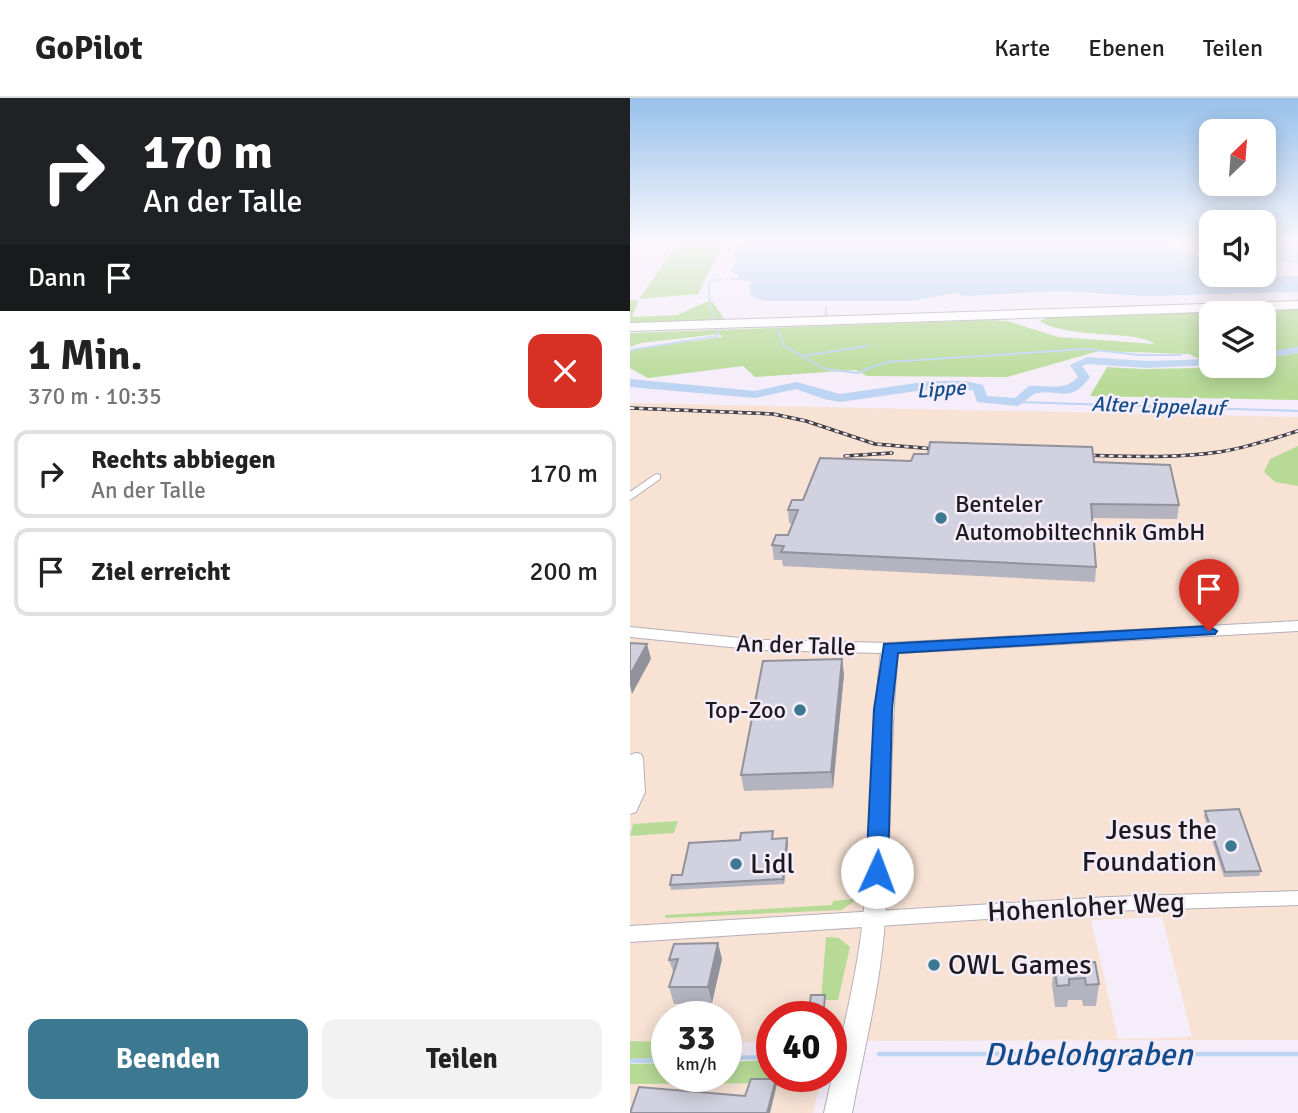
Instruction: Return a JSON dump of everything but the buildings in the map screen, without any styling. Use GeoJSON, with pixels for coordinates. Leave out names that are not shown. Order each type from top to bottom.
{"type":"FeatureCollection","features":[{"type":"Feature","properties":{"kind":"highway"},"geometry":{"type":"LineString","coordinates":[[630,327],[1298,305]]}},
{"type":"Feature","properties":{"kind":"street"},"geometry":{"type":"LineString","coordinates":[[631,494],[656,477]]}},
{"type":"Feature","properties":{"kind":"street","name":"An der Talle"},"geometry":{"type":"LineString","coordinates":[[630,632],[760,645],[890,648],[1298,626]]}},
{"type":"Feature","properties":{"kind":"street"},"geometry":{"type":"LineString","coordinates":[[838,1113],[862,996],[874,920],[883,709],[890,648]]}},
{"type":"Feature","properties":{"kind":"street"},"geometry":{"type":"LineString","coordinates":[[630,808],[637,792],[636,758]]}},
{"type":"Feature","properties":{"kind":"street","name":"Hohenloher Weg"},"geometry":{"type":"LineString","coordinates":[[874,920],[1096,905],[1298,898]]}},
{"type":"Feature","properties":{"kind":"street"},"geometry":{"type":"LineString","coordinates":[[630,934],[874,920]]}},
{"type":"Feature","properties":{"kind":"shaded area"},"geometry":{"type":"Polygon","coordinates":[[[630,403],[1298,417],[1298,1040],[847,1041],[847,1001],[756,1001],[756,1042],[742,1042],[742,1001],[651,1001],[651,1042],[630,1042],[630,836],[674,833],[678,822],[633,824],[630,832],[630,403]],[[1162,917],[1091,920],[1118,1039],[1192,1037],[1162,917]]]}},
{"type":"Feature","properties":{"kind":"shaded area"},"geometry":{"type":"Polygon","coordinates":[[[742,1083],[756,1083],[756,1092],[818,1092],[813,1113],[630,1113],[630,1084],[651,1084],[651,1092],[742,1092],[742,1083]]]}},
{"type":"Feature","properties":{"kind":"green space"},"geometry":{"type":"Polygon","coordinates":[[[646,289],[700,289],[698,294],[639,299],[646,289]]]}},
{"type":"Feature","properties":{"kind":"green space"},"geometry":{"type":"Polygon","coordinates":[[[630,300],[638,301],[632,317],[677,315],[706,302],[713,302],[725,320],[630,323],[630,300]]]}},
{"type":"Feature","properties":{"kind":"green space"},"geometry":{"type":"Polygon","coordinates":[[[1298,309],[1298,348],[1276,351],[1276,310],[1298,309]]]}},
{"type":"Feature","properties":{"kind":"green space"},"geometry":{"type":"Polygon","coordinates":[[[1199,312],[1199,359],[1189,354],[1099,351],[1007,377],[867,376],[856,370],[755,377],[743,366],[648,378],[630,368],[630,350],[722,337],[720,334],[641,343],[630,347],[630,333],[990,320],[1007,321],[1058,337],[1155,344],[1134,337],[1052,327],[1040,321],[1048,317],[1199,312]]]}},
{"type":"Feature","properties":{"kind":"green space"},"geometry":{"type":"Polygon","coordinates":[[[1298,353],[1298,400],[1090,396],[1107,367],[1199,367],[1199,378],[1276,378],[1276,356],[1298,353]]]}},
{"type":"Feature","properties":{"kind":"green space"},"geometry":{"type":"Polygon","coordinates":[[[1298,446],[1298,486],[1275,482],[1264,472],[1270,459],[1298,446]]]}},
{"type":"Feature","properties":{"kind":"green space"},"geometry":{"type":"Polygon","coordinates":[[[678,821],[674,833],[630,836],[633,824],[678,821]]]}},
{"type":"Feature","properties":{"kind":"green space"},"geometry":{"type":"Polygon","coordinates":[[[857,836],[856,900],[842,910],[665,918],[665,915],[832,905],[833,901],[853,899],[857,836]]]}},
{"type":"Feature","properties":{"kind":"green space"},"geometry":{"type":"Polygon","coordinates":[[[826,937],[839,938],[850,947],[838,1000],[821,1000],[826,937]]]}},
{"type":"Feature","properties":{"kind":"green space"},"geometry":{"type":"Polygon","coordinates":[[[630,1041],[651,1042],[651,1058],[630,1059],[630,1041]]]}},
{"type":"Feature","properties":{"kind":"green space"},"geometry":{"type":"Polygon","coordinates":[[[742,1061],[756,1061],[756,1083],[742,1083],[742,1061]]]}},
{"type":"Feature","properties":{"kind":"green space"},"geometry":{"type":"Polygon","coordinates":[[[651,1063],[651,1084],[630,1084],[630,1064],[651,1063]]]}},
{"type":"Feature","properties":{"kind":"water"},"geometry":{"type":"Polygon","coordinates":[[[750,289],[1298,289],[1298,292],[1148,296],[1057,291],[964,296],[955,293],[911,301],[764,301],[751,296],[750,289]]]}},
{"type":"Feature","properties":{"kind":"waterway"},"geometry":{"type":"LineString","coordinates":[[709,289],[709,295]]}},
{"type":"Feature","properties":{"kind":"waterway"},"geometry":{"type":"LineString","coordinates":[[709,297],[714,320]]}},
{"type":"Feature","properties":{"kind":"waterway"},"geometry":{"type":"LineString","coordinates":[[826,308],[826,315]]}},
{"type":"Feature","properties":{"kind":"waterway"},"geometry":{"type":"LineString","coordinates":[[630,350],[718,336],[716,328]]}},
{"type":"Feature","properties":{"kind":"waterway"},"geometry":{"type":"LineString","coordinates":[[778,330],[784,346],[825,369],[857,373],[887,362],[1085,349],[1140,355],[1181,355]]}},
{"type":"Feature","properties":{"kind":"waterway"},"geometry":{"type":"LineString","coordinates":[[802,356],[868,346]]}},
{"type":"Feature","properties":{"kind":"waterway","name":"Lippe"},"geometry":{"type":"LineString","coordinates":[[1276,353],[1298,350]]}},
{"type":"Feature","properties":{"kind":"waterway","name":"Lippe"},"geometry":{"type":"LineString","coordinates":[[630,383],[755,394],[766,394],[796,386],[806,387],[828,397],[840,398],[950,384],[979,388],[981,399],[1018,402],[1033,389],[1055,391],[1074,387],[1084,377],[1076,365],[1087,360],[1147,364],[1199,362]]}},
{"type":"Feature","properties":{"kind":"waterway","name":"Alter Lippelauf"},"geometry":{"type":"LineString","coordinates":[[1018,402],[1298,411]]}},
{"type":"Feature","properties":{"kind":"waterway","name":"Dubelohgraben"},"geometry":{"type":"LineString","coordinates":[[879,1054],[1298,1054]]}},
{"type":"Feature","properties":{"kind":"waterway","name":"Dubelohgraben"},"geometry":{"type":"LineString","coordinates":[[742,1058],[756,1057]]}},
{"type":"Feature","properties":{"kind":"waterway","name":"Dubelohgraben"},"geometry":{"type":"LineString","coordinates":[[630,1061],[651,1060]]}},
{"type":"Feature","properties":{"kind":"railway"},"geometry":{"type":"LineString","coordinates":[[630,408],[773,414],[806,421],[875,444],[947,450]]}},
{"type":"Feature","properties":{"kind":"railway"},"geometry":{"type":"LineString","coordinates":[[1073,455],[1183,456],[1239,448],[1298,431]]}},
{"type":"Feature","properties":{"kind":"railway"},"geometry":{"type":"LineString","coordinates":[[845,456],[892,453]]}},
{"type":"Feature","properties":{"kind":"place","name":"Benteler Automobiltechnik GmbH"},"geometry":{"type":"Point","coordinates":[941,518]}},
{"type":"Feature","properties":{"kind":"place","name":"Top-Zoo"},"geometry":{"type":"Point","coordinates":[800,710]}},
{"type":"Feature","properties":{"kind":"place","name":"Jesus the Foundation"},"geometry":{"type":"Point","coordinates":[1231,846]}},
{"type":"Feature","properties":{"kind":"place","name":"Lidl"},"geometry":{"type":"Point","coordinates":[736,864]}},
{"type":"Feature","properties":{"kind":"place","name":"OWL Games"},"geometry":{"type":"Point","coordinates":[934,965]}},
{"type":"Feature","properties":{"kind":"route"},"geometry":{"type":"LineString","coordinates":[[877,872],[883,709],[890,648],[1209,631]]}}]}
